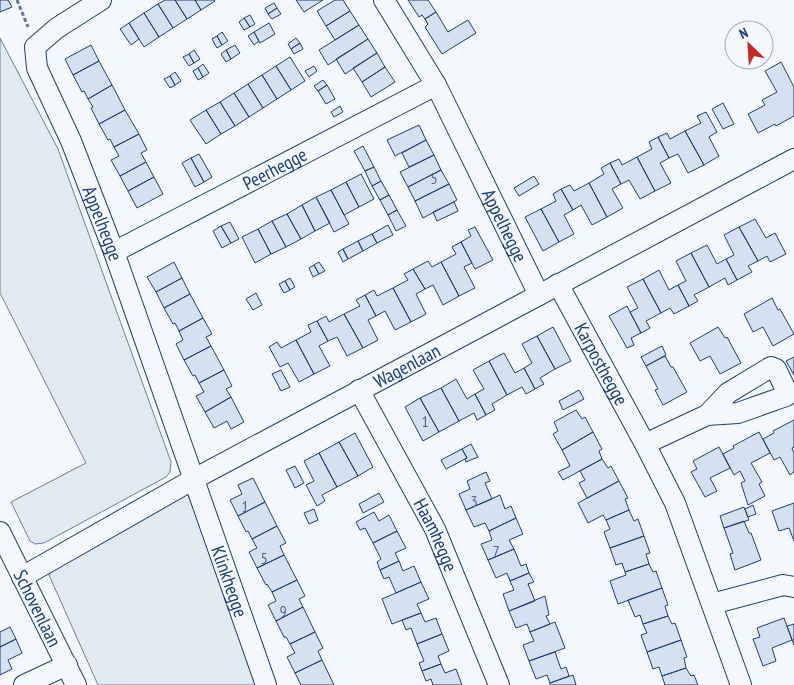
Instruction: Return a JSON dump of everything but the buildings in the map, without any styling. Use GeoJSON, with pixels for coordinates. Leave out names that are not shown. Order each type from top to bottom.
{"type":"FeatureCollection","features":[{"type":"Feature","properties":{"kind":"street"},"geometry":{"type":"LineString","coordinates":[[35,47],[57,28],[101,0]]}},
{"type":"Feature","properties":{"kind":"street","name":"Appelhegge"},"geometry":{"type":"LineString","coordinates":[[384,0],[436,85],[539,295]]}},
{"type":"Feature","properties":{"kind":"street","name":"Appelhegge"},"geometry":{"type":"LineString","coordinates":[[35,47],[37,68],[71,141],[114,252],[194,479]]}},
{"type":"Feature","properties":{"kind":"street","name":"Peerhegge"},"geometry":{"type":"LineString","coordinates":[[114,252],[436,85]]}},
{"type":"Feature","properties":{"kind":"street","name":"Wagenlaan"},"geometry":{"type":"LineString","coordinates":[[22,577],[194,479],[794,159]]}},
{"type":"Feature","properties":{"kind":"street","name":"Karposthegge"},"geometry":{"type":"LineString","coordinates":[[558,284],[675,503],[741,685]]}},
{"type":"Feature","properties":{"kind":"street","name":"Haamhegge"},"geometry":{"type":"LineString","coordinates":[[359,390],[435,529],[499,685]]}},
{"type":"Feature","properties":{"kind":"street"},"geometry":{"type":"LineString","coordinates":[[645,444],[707,415]]}},
{"type":"Feature","properties":{"kind":"street","name":"Klinkhegge"},"geometry":{"type":"LineString","coordinates":[[194,479],[266,685]]}},
{"type":"Feature","properties":{"kind":"street","name":"Schovenlaan"},"geometry":{"type":"LineString","coordinates":[[0,532],[76,685]]}},
{"type":"Feature","properties":{"kind":"street"},"geometry":{"type":"LineString","coordinates":[[712,604],[790,582]]}},
{"type":"Feature","properties":{"kind":"street"},"geometry":{"type":"LineString","coordinates":[[24,685],[67,665]]}},
{"type":"Feature","properties":{"kind":"path"},"geometry":{"type":"LineString","coordinates":[[16,0],[26,20],[35,47]]}},
{"type":"Feature","properties":{"kind":"shaded area"},"geometry":{"type":"Polygon","coordinates":[[[0,38],[58,149],[171,462],[170,472],[166,477],[44,543],[35,544],[30,541],[11,502],[86,463],[0,293],[0,38]]]}},
{"type":"Feature","properties":{"kind":"shaded area"},"geometry":{"type":"Polygon","coordinates":[[[188,494],[253,666],[258,685],[98,685],[49,575],[56,566],[188,494]]]}}]}
